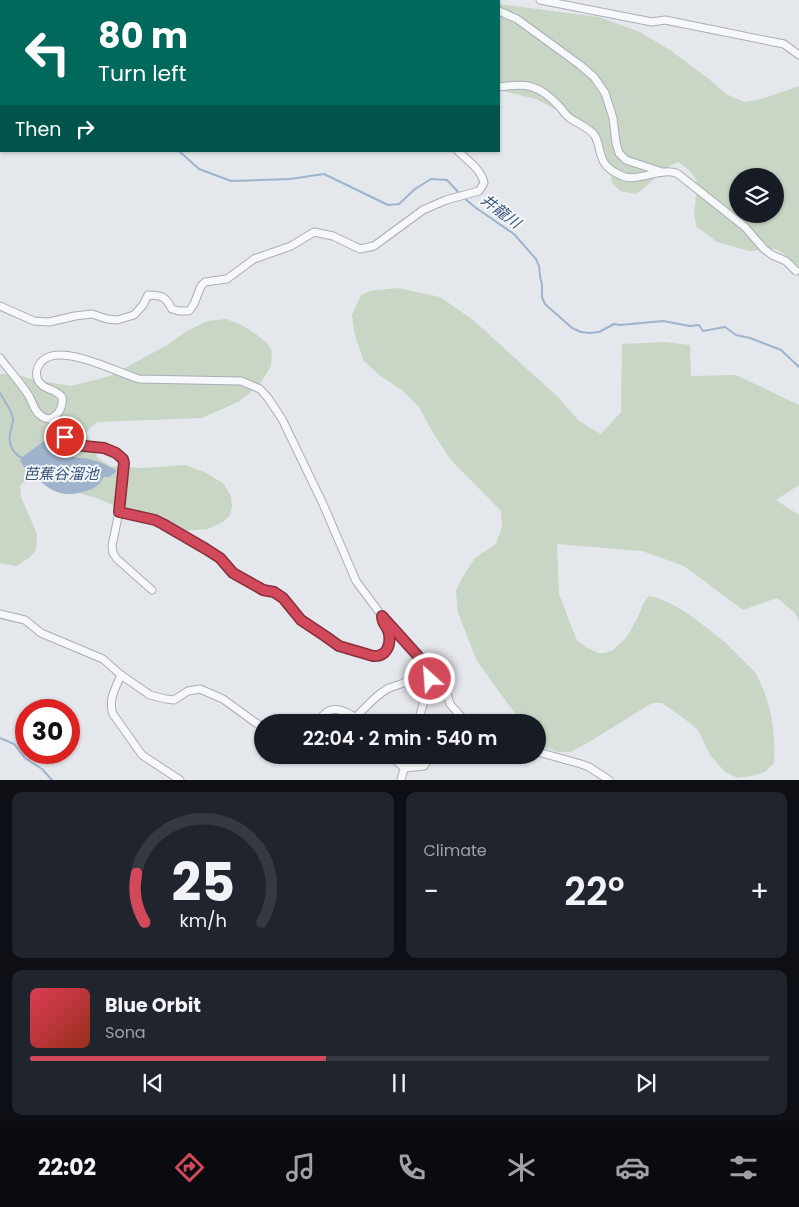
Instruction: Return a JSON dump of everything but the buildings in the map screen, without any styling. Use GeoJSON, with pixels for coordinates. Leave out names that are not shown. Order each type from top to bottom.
{"type":"FeatureCollection","features":[{"type":"Feature","properties":{"kind":"street"},"geometry":{"type":"LineString","coordinates":[[540,0],[652,22],[664,20],[784,44],[799,55]]}},
{"type":"Feature","properties":{"kind":"street"},"geometry":{"type":"LineString","coordinates":[[500,11],[517,19],[594,77],[605,93],[619,153],[626,160],[662,172]]}},
{"type":"Feature","properties":{"kind":"street"},"geometry":{"type":"LineString","coordinates":[[500,87],[525,85],[537,89],[546,95],[568,117],[592,132],[597,138],[605,164],[623,177],[632,178],[662,172],[678,174],[745,227],[764,249],[786,261],[796,271]]}},
{"type":"Feature","properties":{"kind":"street"},"geometry":{"type":"LineString","coordinates":[[0,306],[34,320],[49,322],[92,314],[107,320],[117,320],[134,315],[143,305],[148,295],[159,295],[167,299],[172,309],[178,311],[189,310],[205,282],[227,279],[254,259],[291,246],[314,232],[333,236],[360,249],[374,246],[423,210],[446,200],[479,191],[484,183],[483,177],[459,152]]}},
{"type":"Feature","properties":{"kind":"street"},"geometry":{"type":"LineString","coordinates":[[0,358],[28,394],[36,411],[51,419],[55,417],[61,408],[62,397],[56,391],[41,385],[36,371],[42,360],[49,356],[59,355],[81,358],[108,366],[127,376],[139,379],[241,381],[260,389],[282,419],[323,504],[356,581],[382,616],[446,690],[450,704],[457,714]]}},
{"type":"Feature","properties":{"kind":"street"},"geometry":{"type":"LineString","coordinates":[[51,419],[55,429],[74,445],[104,448],[123,459],[119,512],[112,546],[113,553],[117,559],[152,590]]}},
{"type":"Feature","properties":{"kind":"street"},"geometry":{"type":"LineString","coordinates":[[119,512],[155,520],[206,549],[220,558],[233,573],[263,590],[274,592],[283,598],[301,620],[339,646],[373,656],[383,655],[388,650],[390,635],[383,624],[382,616]]}},
{"type":"Feature","properties":{"kind":"street"},"geometry":{"type":"LineString","coordinates":[[0,614],[25,620],[41,633],[103,659],[121,675],[150,695],[174,700],[188,691],[200,689],[223,700],[254,722]]}},
{"type":"Feature","properties":{"kind":"street"},"geometry":{"type":"LineString","coordinates":[[363,714],[370,702],[387,689],[408,682],[412,678],[416,672],[418,656]]}},
{"type":"Feature","properties":{"kind":"street"},"geometry":{"type":"LineString","coordinates":[[420,714],[429,684],[428,671]]}},
{"type":"Feature","properties":{"kind":"street"},"geometry":{"type":"LineString","coordinates":[[121,675],[111,702],[113,714],[142,755],[180,780]]}},
{"type":"Feature","properties":{"kind":"street"},"geometry":{"type":"LineString","coordinates":[[325,714],[330,710],[338,710],[346,714]]}},
{"type":"Feature","properties":{"kind":"street"},"geometry":{"type":"LineString","coordinates":[[546,754],[589,767],[609,780]]}},
{"type":"Feature","properties":{"kind":"street"},"geometry":{"type":"LineString","coordinates":[[400,764],[404,768],[424,766],[425,764]]}},
{"type":"Feature","properties":{"kind":"street"},"geometry":{"type":"LineString","coordinates":[[401,780],[405,764]]}},
{"type":"Feature","properties":{"kind":"green space"},"geometry":{"type":"Polygon","coordinates":[[[500,4],[599,17],[640,32],[670,50],[726,94],[744,102],[758,100],[799,86],[799,280],[793,263],[787,256],[776,249],[749,251],[717,242],[696,226],[694,213],[697,188],[696,179],[689,170],[678,162],[664,170],[635,194],[620,191],[612,183],[605,153],[598,140],[579,122],[536,99],[500,90],[500,4]]]}},
{"type":"Feature","properties":{"kind":"green space"},"geometry":{"type":"Polygon","coordinates":[[[398,288],[440,297],[473,320],[557,396],[579,421],[601,434],[621,412],[622,344],[665,342],[690,345],[691,376],[736,375],[799,405],[799,485],[776,500],[799,515],[799,621],[795,613],[777,598],[743,610],[684,566],[642,551],[557,544],[559,594],[577,640],[589,649],[599,653],[613,650],[627,637],[643,604],[649,596],[677,607],[714,633],[753,670],[761,684],[769,706],[773,729],[774,763],[765,772],[737,778],[725,772],[710,755],[698,730],[662,703],[652,703],[571,752],[558,752],[546,748],[546,714],[516,714],[477,661],[458,613],[456,591],[475,558],[496,544],[502,527],[501,511],[450,459],[419,407],[403,391],[379,375],[364,361],[355,336],[352,315],[361,295],[370,291],[398,288]]]}},
{"type":"Feature","properties":{"kind":"green space"},"geometry":{"type":"Polygon","coordinates":[[[226,319],[242,325],[257,335],[268,344],[272,352],[271,366],[260,384],[240,401],[202,418],[97,422],[86,434],[97,457],[110,466],[143,468],[185,465],[204,472],[223,483],[231,496],[232,506],[230,515],[223,522],[208,529],[181,531],[147,520],[99,499],[26,479],[20,486],[21,497],[37,534],[36,550],[29,558],[16,566],[0,563],[0,374],[15,374],[35,380],[71,386],[110,376],[207,321],[226,319]]]}},
{"type":"Feature","properties":{"kind":"water","name":"芭蕉谷溜池"},"geometry":{"type":"Polygon","coordinates":[[[44,441],[73,457],[96,461],[116,470],[116,472],[109,477],[104,477],[94,488],[73,494],[57,492],[37,479],[24,467],[20,460],[44,441]]]}},
{"type":"Feature","properties":{"kind":"waterway","name":"井龍川"},"geometry":{"type":"LineString","coordinates":[[180,152],[199,169],[231,181],[290,179],[324,174],[388,205],[399,204],[415,189],[431,179],[447,180],[460,194]]}},
{"type":"Feature","properties":{"kind":"waterway","name":"井龍川"},"geometry":{"type":"LineString","coordinates":[[463,197],[514,234],[536,259],[539,266],[542,297],[545,304],[572,328],[589,333],[599,332],[614,324],[663,321],[690,326],[699,325],[703,331],[725,327],[736,335],[750,338],[781,350],[799,367]]}},
{"type":"Feature","properties":{"kind":"waterway"},"geometry":{"type":"LineString","coordinates":[[0,393],[10,409],[13,419],[10,439],[11,446],[14,452],[22,458]]}},
{"type":"Feature","properties":{"kind":"waterway"},"geometry":{"type":"LineString","coordinates":[[0,738],[14,744],[25,758],[42,769],[52,780]]}},
{"type":"Feature","properties":{"kind":"route"},"geometry":{"type":"LineString","coordinates":[[65,437],[74,445],[104,448],[123,459],[119,512],[155,520],[206,549],[220,558],[233,573],[263,590],[274,592],[283,598],[301,620],[339,646],[373,656],[383,655],[388,650],[390,635],[383,624],[382,616],[418,656],[428,671],[430,679]]}}]}
